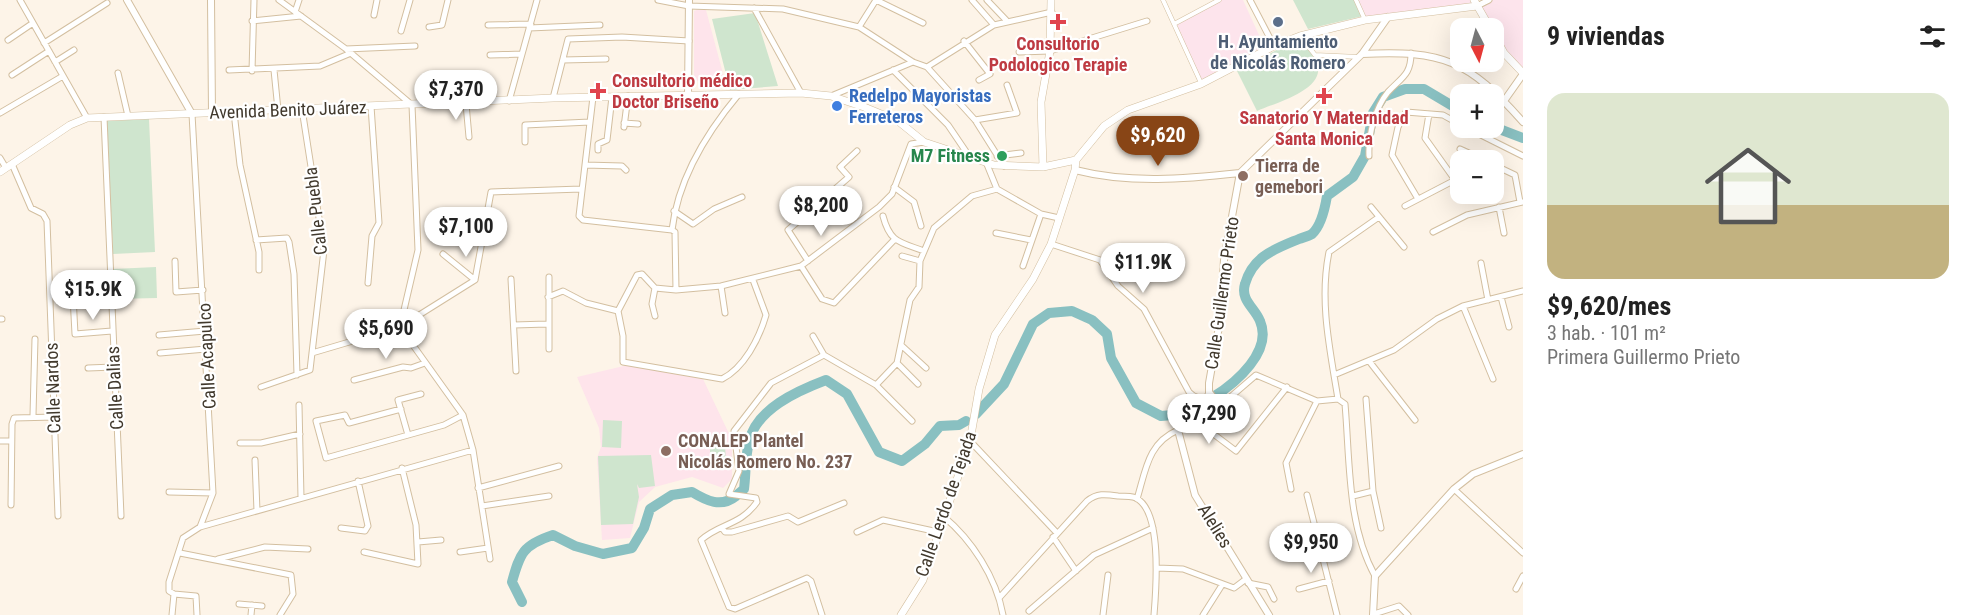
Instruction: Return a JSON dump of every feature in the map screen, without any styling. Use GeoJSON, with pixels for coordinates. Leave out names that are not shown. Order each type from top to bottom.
{"type":"FeatureCollection","features":[{"type":"Feature","properties":{"kind":"main road"},"geometry":{"type":"LineString","coordinates":[[1042,167],[1041,102],[1050,51],[1051,0]]}},
{"type":"Feature","properties":{"kind":"main road"},"geometry":{"type":"LineString","coordinates":[[1076,160],[1104,126],[1128,110],[1201,84],[1274,46],[1300,36],[1365,20],[1475,3],[1484,18]]}},
{"type":"Feature","properties":{"kind":"main road"},"geometry":{"type":"LineString","coordinates":[[1504,53],[1523,73]]}},
{"type":"Feature","properties":{"kind":"main road","name":"Avenida Benito Juárez"},"geometry":{"type":"LineString","coordinates":[[87,118],[466,104],[553,98],[801,93],[831,96],[898,121],[924,142],[986,162],[1004,166],[1042,167],[1076,160]]}},
{"type":"Feature","properties":{"kind":"main road"},"geometry":{"type":"LineString","coordinates":[[6,168],[70,125],[87,118]]}},
{"type":"Feature","properties":{"kind":"main road","name":"Calle Lerdo de Tejada"},"geometry":{"type":"LineString","coordinates":[[901,615],[922,580],[970,441],[979,389],[994,335],[1034,279],[1051,244],[1075,170],[1076,160]]}},
{"type":"Feature","properties":{"kind":"street"},"geometry":{"type":"LineString","coordinates":[[20,0],[87,118]]}},
{"type":"Feature","properties":{"kind":"street"},"geometry":{"type":"LineString","coordinates":[[127,0],[192,114]]}},
{"type":"Feature","properties":{"kind":"street"},"geometry":{"type":"LineString","coordinates":[[211,0],[212,113]]}},
{"type":"Feature","properties":{"kind":"street"},"geometry":{"type":"LineString","coordinates":[[252,71],[254,0]]}},
{"type":"Feature","properties":{"kind":"street"},"geometry":{"type":"LineString","coordinates":[[279,0],[348,51],[412,105],[418,250],[400,327],[463,415],[473,450],[490,559]]}},
{"type":"Feature","properties":{"kind":"street"},"geometry":{"type":"LineString","coordinates":[[298,0],[298,14]]}},
{"type":"Feature","properties":{"kind":"street"},"geometry":{"type":"LineString","coordinates":[[374,15],[377,0]]}},
{"type":"Feature","properties":{"kind":"street"},"geometry":{"type":"LineString","coordinates":[[400,31],[410,0]]}},
{"type":"Feature","properties":{"kind":"street"},"geometry":{"type":"LineString","coordinates":[[429,27],[442,26],[448,0]]}},
{"type":"Feature","properties":{"kind":"street"},"geometry":{"type":"LineString","coordinates":[[509,101],[537,0]]}},
{"type":"Feature","properties":{"kind":"street"},"geometry":{"type":"LineString","coordinates":[[658,0],[732,8],[783,9],[860,27],[913,62],[927,67],[975,120],[1004,166]]}},
{"type":"Feature","properties":{"kind":"street"},"geometry":{"type":"LineString","coordinates":[[732,8],[733,0]]}},
{"type":"Feature","properties":{"kind":"street"},"geometry":{"type":"LineString","coordinates":[[783,0],[783,9]]}},
{"type":"Feature","properties":{"kind":"street"},"geometry":{"type":"LineString","coordinates":[[860,27],[876,0],[923,23]]}},
{"type":"Feature","properties":{"kind":"street"},"geometry":{"type":"LineString","coordinates":[[972,0],[994,25]]}},
{"type":"Feature","properties":{"kind":"street"},"geometry":{"type":"LineString","coordinates":[[987,0],[1006,20]]}},
{"type":"Feature","properties":{"kind":"street"},"geometry":{"type":"LineString","coordinates":[[1163,0],[1201,84]]}},
{"type":"Feature","properties":{"kind":"street"},"geometry":{"type":"LineString","coordinates":[[1174,24],[1219,0]]}},
{"type":"Feature","properties":{"kind":"street"},"geometry":{"type":"LineString","coordinates":[[1250,0],[1274,46]]}},
{"type":"Feature","properties":{"kind":"street"},"geometry":{"type":"LineString","coordinates":[[1356,0],[1365,20]]}},
{"type":"Feature","properties":{"kind":"street"},"geometry":{"type":"LineString","coordinates":[[1475,3],[1489,0]]}},
{"type":"Feature","properties":{"kind":"street"},"geometry":{"type":"LineString","coordinates":[[44,43],[106,3]]}},
{"type":"Feature","properties":{"kind":"street"},"geometry":{"type":"LineString","coordinates":[[688,95],[689,3]]}},
{"type":"Feature","properties":{"kind":"street"},"geometry":{"type":"LineString","coordinates":[[754,8],[801,93]]}},
{"type":"Feature","properties":{"kind":"street"},"geometry":{"type":"LineString","coordinates":[[927,67],[964,41],[994,25],[1006,20],[1052,12]]}},
{"type":"Feature","properties":{"kind":"street"},"geometry":{"type":"LineString","coordinates":[[252,21],[298,14]]}},
{"type":"Feature","properties":{"kind":"street"},"geometry":{"type":"LineString","coordinates":[[1075,170],[1108,178],[1186,179],[1240,173],[1360,56],[1388,17]]}},
{"type":"Feature","properties":{"kind":"street"},"geometry":{"type":"LineString","coordinates":[[1019,52],[1050,51],[1147,21]]}},
{"type":"Feature","properties":{"kind":"street"},"geometry":{"type":"LineString","coordinates":[[8,40],[33,24]]}},
{"type":"Feature","properties":{"kind":"street"},"geometry":{"type":"LineString","coordinates":[[488,25],[600,26]]}},
{"type":"Feature","properties":{"kind":"street"},"geometry":{"type":"LineString","coordinates":[[1300,36],[1315,55],[1360,56],[1412,53],[1442,58],[1486,84]]}},
{"type":"Feature","properties":{"kind":"street"},"geometry":{"type":"LineString","coordinates":[[553,98],[568,39],[622,37],[689,41]]}},
{"type":"Feature","properties":{"kind":"street"},"geometry":{"type":"LineString","coordinates":[[964,41],[990,74],[979,80]]}},
{"type":"Feature","properties":{"kind":"street"},"geometry":{"type":"LineString","coordinates":[[229,70],[252,71],[320,66],[348,51],[415,46]]}},
{"type":"Feature","properties":{"kind":"street"},"geometry":{"type":"LineString","coordinates":[[55,62],[74,50]]}},
{"type":"Feature","properties":{"kind":"street"},"geometry":{"type":"LineString","coordinates":[[12,75],[49,51]]}},
{"type":"Feature","properties":{"kind":"street"},"geometry":{"type":"LineString","coordinates":[[1369,156],[1368,143],[1378,107],[1411,69],[1412,53]]}},
{"type":"Feature","properties":{"kind":"street"},"geometry":{"type":"LineString","coordinates":[[490,55],[522,54]]}},
{"type":"Feature","properties":{"kind":"street"},"geometry":{"type":"LineString","coordinates":[[563,60],[606,59]]}},
{"type":"Feature","properties":{"kind":"street"},"geometry":{"type":"LineString","coordinates":[[831,96],[913,62]]}},
{"type":"Feature","properties":{"kind":"street"},"geometry":{"type":"LineString","coordinates":[[274,70],[278,110]]}},
{"type":"Feature","properties":{"kind":"street"},"geometry":{"type":"LineString","coordinates":[[893,70],[948,125],[969,156]]}},
{"type":"Feature","properties":{"kind":"street"},"geometry":{"type":"LineString","coordinates":[[118,73],[128,116]]}},
{"type":"Feature","properties":{"kind":"street"},"geometry":{"type":"LineString","coordinates":[[1523,73],[1504,101],[1523,122]]}},
{"type":"Feature","properties":{"kind":"street"},"geometry":{"type":"LineString","coordinates":[[0,113],[63,76]]}},
{"type":"Feature","properties":{"kind":"street"},"geometry":{"type":"LineString","coordinates":[[975,120],[1017,113],[1007,85]]}},
{"type":"Feature","properties":{"kind":"street"},"geometry":{"type":"LineString","coordinates":[[676,290],[675,232],[672,230],[674,211],[685,182],[713,125],[739,94]]}},
{"type":"Feature","properties":{"kind":"street"},"geometry":{"type":"LineString","coordinates":[[628,96],[624,125],[638,124]]}},
{"type":"Feature","properties":{"kind":"street"},"geometry":{"type":"LineString","coordinates":[[593,97],[579,216],[583,220],[672,230]]}},
{"type":"Feature","properties":{"kind":"street"},"geometry":{"type":"LineString","coordinates":[[598,150],[598,144],[607,140],[612,97]]}},
{"type":"Feature","properties":{"kind":"street"},"geometry":{"type":"LineString","coordinates":[[466,104],[468,137]]}},
{"type":"Feature","properties":{"kind":"street"},"geometry":{"type":"LineString","coordinates":[[368,283],[372,236],[379,223],[371,106]]}},
{"type":"Feature","properties":{"kind":"street","name":"Calle Puebla"},"geometry":{"type":"LineString","coordinates":[[297,375],[310,370],[324,250],[302,109]]}},
{"type":"Feature","properties":{"kind":"street"},"geometry":{"type":"LineString","coordinates":[[626,112],[633,111]]}},
{"type":"Feature","properties":{"kind":"street"},"geometry":{"type":"LineString","coordinates":[[234,112],[240,165],[256,240],[259,270]]}},
{"type":"Feature","properties":{"kind":"street"},"geometry":{"type":"LineString","coordinates":[[1418,199],[1392,155],[1398,127],[1406,112],[1443,116],[1450,120]]}},
{"type":"Feature","properties":{"kind":"street","name":"Calle Acapulco"},"geometry":{"type":"LineString","coordinates":[[172,615],[174,594],[169,591],[169,582],[180,554],[183,538],[200,527],[213,493],[204,290],[192,114]]}},
{"type":"Feature","properties":{"kind":"street"},"geometry":{"type":"LineString","coordinates":[[1405,206],[1455,180],[1425,138],[1429,114]]}},
{"type":"Feature","properties":{"kind":"street","name":"Calle Dalias"},"geometry":{"type":"LineString","coordinates":[[104,117],[121,516]]}},
{"type":"Feature","properties":{"kind":"street"},"geometry":{"type":"LineString","coordinates":[[525,142],[525,125],[590,122]]}},
{"type":"Feature","properties":{"kind":"street"},"geometry":{"type":"LineString","coordinates":[[1487,138],[1523,156]]}},
{"type":"Feature","properties":{"kind":"street"},"geometry":{"type":"LineString","coordinates":[[753,280],[766,315],[747,357],[730,375],[722,380],[623,362],[618,311],[639,273],[655,288],[676,290],[721,286],[753,280],[801,266],[879,207],[892,194],[911,144],[924,142]]}},
{"type":"Feature","properties":{"kind":"street"},"geometry":{"type":"LineString","coordinates":[[808,261],[788,230],[849,177],[840,167],[856,151]]}},
{"type":"Feature","properties":{"kind":"street"},"geometry":{"type":"LineString","coordinates":[[997,156],[1021,153]]}},
{"type":"Feature","properties":{"kind":"street","name":"Calle Nardos"},"geometry":{"type":"LineString","coordinates":[[0,158],[31,207],[43,214],[47,221],[58,516]]}},
{"type":"Feature","properties":{"kind":"street"},"geometry":{"type":"LineString","coordinates":[[986,162],[997,189],[1041,214],[1059,218]]}},
{"type":"Feature","properties":{"kind":"street"},"geometry":{"type":"LineString","coordinates":[[585,165],[622,165],[626,170]]}},
{"type":"Feature","properties":{"kind":"street"},"geometry":{"type":"LineString","coordinates":[[1433,232],[1467,215],[1521,202],[1515,175],[1504,170]]}},
{"type":"Feature","properties":{"kind":"street","name":"Calle Guillermo Prieto"},"geometry":{"type":"LineString","coordinates":[[1105,264],[1118,286],[1144,309],[1189,392],[1194,398],[1207,397],[1220,321],[1224,260],[1240,173]]}},
{"type":"Feature","properties":{"kind":"street"},"geometry":{"type":"LineString","coordinates":[[894,187],[914,202],[921,226]]}},
{"type":"Feature","properties":{"kind":"street"},"geometry":{"type":"LineString","coordinates":[[312,353],[400,327],[475,280],[491,192],[581,189]]}},
{"type":"Feature","properties":{"kind":"street"},"geometry":{"type":"LineString","coordinates":[[876,385],[897,363],[910,300],[919,287],[920,261],[934,228],[972,196],[997,189]]}},
{"type":"Feature","properties":{"kind":"street"},"geometry":{"type":"LineString","coordinates":[[674,211],[693,224],[714,209],[742,197]]}},
{"type":"Feature","properties":{"kind":"street"},"geometry":{"type":"LineString","coordinates":[[1371,207],[1404,247]]}},
{"type":"Feature","properties":{"kind":"street"},"geometry":{"type":"LineString","coordinates":[[1498,207],[1504,233]]}},
{"type":"Feature","properties":{"kind":"street"},"geometry":{"type":"LineString","coordinates":[[1023,266],[1041,214]]}},
{"type":"Feature","properties":{"kind":"street"},"geometry":{"type":"LineString","coordinates":[[883,216],[887,234],[894,240],[924,251]]}},
{"type":"Feature","properties":{"kind":"street"},"geometry":{"type":"LineString","coordinates":[[1338,399],[1324,303],[1324,276],[1329,252],[1379,217]]}},
{"type":"Feature","properties":{"kind":"street"},"geometry":{"type":"LineString","coordinates":[[996,233],[1031,240]]}},
{"type":"Feature","properties":{"kind":"street"},"geometry":{"type":"LineString","coordinates":[[256,240],[287,238],[294,274],[297,375],[261,387]]}},
{"type":"Feature","properties":{"kind":"street"},"geometry":{"type":"LineString","coordinates":[[801,266],[822,299],[834,303],[894,240]]}},
{"type":"Feature","properties":{"kind":"street"},"geometry":{"type":"LineString","coordinates":[[1051,244],[1100,260],[1105,264],[1125,259],[1147,261]]}},
{"type":"Feature","properties":{"kind":"street"},"geometry":{"type":"LineString","coordinates":[[443,254],[475,280]]}},
{"type":"Feature","properties":{"kind":"street"},"geometry":{"type":"LineString","coordinates":[[902,256],[920,261]]}},
{"type":"Feature","properties":{"kind":"street"},"geometry":{"type":"LineString","coordinates":[[175,261],[176,292],[204,290]]}},
{"type":"Feature","properties":{"kind":"street"},"geometry":{"type":"LineString","coordinates":[[1481,263],[1488,300]]}},
{"type":"Feature","properties":{"kind":"street"},"geometry":{"type":"LineString","coordinates":[[72,277],[75,334],[112,331]]}},
{"type":"Feature","properties":{"kind":"street"},"geometry":{"type":"LineString","coordinates":[[549,277],[549,350]]}},
{"type":"Feature","properties":{"kind":"street"},"geometry":{"type":"LineString","coordinates":[[511,279],[516,371]]}},
{"type":"Feature","properties":{"kind":"street"},"geometry":{"type":"LineString","coordinates":[[721,286],[725,313]]}},
{"type":"Feature","properties":{"kind":"street"},"geometry":{"type":"LineString","coordinates":[[655,288],[652,304],[656,316]]}},
{"type":"Feature","properties":{"kind":"street"},"geometry":{"type":"LineString","coordinates":[[548,297],[563,291],[586,303],[618,311]]}},
{"type":"Feature","properties":{"kind":"street"},"geometry":{"type":"LineString","coordinates":[[1334,375],[1394,350],[1437,319],[1463,306],[1523,291]]}},
{"type":"Feature","properties":{"kind":"street"},"geometry":{"type":"LineString","coordinates":[[1501,297],[1509,327]]}},
{"type":"Feature","properties":{"kind":"street"},"geometry":{"type":"LineString","coordinates":[[1463,306],[1493,380]]}},
{"type":"Feature","properties":{"kind":"street"},"geometry":{"type":"LineString","coordinates":[[514,325],[548,324]]}},
{"type":"Feature","properties":{"kind":"street"},"geometry":{"type":"LineString","coordinates":[[159,335],[206,332]]}},
{"type":"Feature","properties":{"kind":"street"},"geometry":{"type":"LineString","coordinates":[[813,336],[824,355],[876,385],[912,421]]}},
{"type":"Feature","properties":{"kind":"street"},"geometry":{"type":"LineString","coordinates":[[33,415],[35,339]]}},
{"type":"Feature","properties":{"kind":"street"},"geometry":{"type":"LineString","coordinates":[[901,345],[926,368]]}},
{"type":"Feature","properties":{"kind":"street"},"geometry":{"type":"LineString","coordinates":[[160,353],[206,349]]}},
{"type":"Feature","properties":{"kind":"street"},"geometry":{"type":"LineString","coordinates":[[822,615],[811,581],[807,578],[735,609],[729,607],[701,540],[710,532],[740,520],[757,502],[756,498],[729,494],[739,471],[734,430],[771,383],[824,355]]}},
{"type":"Feature","properties":{"kind":"street"},"geometry":{"type":"LineString","coordinates":[[1370,361],[1415,420]]}},
{"type":"Feature","properties":{"kind":"street"},"geometry":{"type":"LineString","coordinates":[[354,380],[425,363]]}},
{"type":"Feature","properties":{"kind":"street"},"geometry":{"type":"LineString","coordinates":[[897,363],[918,384]]}},
{"type":"Feature","properties":{"kind":"street"},"geometry":{"type":"LineString","coordinates":[[88,368],[114,368]]}},
{"type":"Feature","properties":{"kind":"street"},"geometry":{"type":"LineString","coordinates":[[1137,499],[1154,447],[1164,436],[1220,406],[1256,375],[1317,401],[1338,399],[1345,404],[1353,496],[1365,557],[1374,576],[1374,614],[1399,606],[1408,615]]}},
{"type":"Feature","properties":{"kind":"street"},"geometry":{"type":"LineString","coordinates":[[1195,420],[1236,451],[1287,387]]}},
{"type":"Feature","properties":{"kind":"street"},"geometry":{"type":"LineString","coordinates":[[1209,392],[1220,406]]}},
{"type":"Feature","properties":{"kind":"street"},"geometry":{"type":"LineString","coordinates":[[408,435],[398,400],[421,394]]}},
{"type":"Feature","properties":{"kind":"street"},"geometry":{"type":"LineString","coordinates":[[1366,399],[1373,491],[1381,528]]}},
{"type":"Feature","properties":{"kind":"street"},"geometry":{"type":"LineString","coordinates":[[1291,489],[1286,463],[1317,401]]}},
{"type":"Feature","properties":{"kind":"street"},"geometry":{"type":"LineString","coordinates":[[299,405],[301,498]]}},
{"type":"Feature","properties":{"kind":"street"},"geometry":{"type":"LineString","coordinates":[[401,410],[349,423],[345,415],[316,421],[326,458],[444,424],[463,415]]}},
{"type":"Feature","properties":{"kind":"street"},"geometry":{"type":"LineString","coordinates":[[11,505],[11,441],[14,417],[33,415],[55,417]]}},
{"type":"Feature","properties":{"kind":"street","name":"Alelies"},"geometry":{"type":"LineString","coordinates":[[1178,430],[1195,495],[1225,540],[1269,615]]}},
{"type":"Feature","properties":{"kind":"street"},"geometry":{"type":"LineString","coordinates":[[240,444],[261,443],[300,434]]}},
{"type":"Feature","properties":{"kind":"street"},"geometry":{"type":"LineString","coordinates":[[0,441],[11,441]]}},
{"type":"Feature","properties":{"kind":"street"},"geometry":{"type":"LineString","coordinates":[[970,441],[1055,535],[1076,570]]}},
{"type":"Feature","properties":{"kind":"street"},"geometry":{"type":"LineString","coordinates":[[200,527],[402,468],[473,450]]}},
{"type":"Feature","properties":{"kind":"street"},"geometry":{"type":"LineString","coordinates":[[1374,576],[1454,489],[1473,474],[1523,454]]}},
{"type":"Feature","properties":{"kind":"street"},"geometry":{"type":"LineString","coordinates":[[255,460],[257,511]]}},
{"type":"Feature","properties":{"kind":"street"},"geometry":{"type":"LineString","coordinates":[[478,488],[559,466]]}},
{"type":"Feature","properties":{"kind":"street"},"geometry":{"type":"LineString","coordinates":[[364,552],[418,564],[418,542],[402,468]]}},
{"type":"Feature","properties":{"kind":"street"},"geometry":{"type":"LineString","coordinates":[[341,528],[365,531],[368,526],[358,481]]}},
{"type":"Feature","properties":{"kind":"street"},"geometry":{"type":"LineString","coordinates":[[1454,489],[1523,553]]}},
{"type":"Feature","properties":{"kind":"street"},"geometry":{"type":"LineString","coordinates":[[1353,496],[1373,491]]}},
{"type":"Feature","properties":{"kind":"street"},"geometry":{"type":"LineString","coordinates":[[169,492],[213,493]]}},
{"type":"Feature","properties":{"kind":"street"},"geometry":{"type":"LineString","coordinates":[[1000,597],[1093,496],[1104,494],[1137,499],[1147,510],[1153,528],[1157,568],[1154,615]]}},
{"type":"Feature","properties":{"kind":"street"},"geometry":{"type":"LineString","coordinates":[[1307,495],[1337,615]]}},
{"type":"Feature","properties":{"kind":"street"},"geometry":{"type":"LineString","coordinates":[[482,506],[549,496]]}},
{"type":"Feature","properties":{"kind":"street"},"geometry":{"type":"LineString","coordinates":[[722,528],[725,532],[732,532],[788,516],[798,522],[844,503]]}},
{"type":"Feature","properties":{"kind":"street"},"geometry":{"type":"LineString","coordinates":[[943,516],[964,533],[1000,597],[1003,615]]}},
{"type":"Feature","properties":{"kind":"street"},"geometry":{"type":"LineString","coordinates":[[857,532],[883,520],[938,532]]}},
{"type":"Feature","properties":{"kind":"street"},"geometry":{"type":"LineString","coordinates":[[1029,611],[1094,555],[1153,528]]}},
{"type":"Feature","properties":{"kind":"street"},"geometry":{"type":"LineString","coordinates":[[418,542],[441,540]]}},
{"type":"Feature","properties":{"kind":"street"},"geometry":{"type":"LineString","coordinates":[[213,560],[265,547],[308,549]]}},
{"type":"Feature","properties":{"kind":"street"},"geometry":{"type":"LineString","coordinates":[[459,552],[488,548]]}},
{"type":"Feature","properties":{"kind":"street"},"geometry":{"type":"LineString","coordinates":[[180,554],[291,575],[293,594],[280,615]]}},
{"type":"Feature","properties":{"kind":"street"},"geometry":{"type":"LineString","coordinates":[[1157,568],[1183,569],[1234,588],[1247,581],[1268,587],[1274,599]]}},
{"type":"Feature","properties":{"kind":"street"},"geometry":{"type":"LineString","coordinates":[[1103,615],[1108,575]]}},
{"type":"Feature","properties":{"kind":"street"},"geometry":{"type":"LineString","coordinates":[[1516,588],[1523,576]]}},
{"type":"Feature","properties":{"kind":"street"},"geometry":{"type":"LineString","coordinates":[[1299,589],[1329,581]]}},
{"type":"Feature","properties":{"kind":"street"},"geometry":{"type":"LineString","coordinates":[[1203,615],[1222,585]]}},
{"type":"Feature","properties":{"kind":"street"},"geometry":{"type":"LineString","coordinates":[[174,594],[196,596],[197,615]]}},
{"type":"Feature","properties":{"kind":"street"},"geometry":{"type":"LineString","coordinates":[[239,604],[262,606]]}},
{"type":"Feature","properties":{"kind":"street"},"geometry":{"type":"LineString","coordinates":[[251,615],[252,605]]}},
{"type":"Feature","properties":{"kind":"shaded area"},"geometry":{"type":"Polygon","coordinates":[[[1222,0],[1243,0],[1264,46],[1201,80],[1175,25],[1222,0]]]}},
{"type":"Feature","properties":{"kind":"shaded area"},"geometry":{"type":"Polygon","coordinates":[[[1358,0],[1473,0],[1477,6],[1367,20],[1358,0]]]}},
{"type":"Feature","properties":{"kind":"shaded area"},"geometry":{"type":"Polygon","coordinates":[[[1491,0],[1523,0],[1523,72],[1514,64],[1504,48],[1504,18],[1485,18],[1478,6],[1491,0]]]}},
{"type":"Feature","properties":{"kind":"shaded area"},"geometry":{"type":"Polygon","coordinates":[[[706,10],[725,81],[694,81],[694,11],[706,10]]]}},
{"type":"Feature","properties":{"kind":"shaded area","name":"CONALEP Plantel Nicolás Romero No. 237"},"geometry":{"type":"Polygon","coordinates":[[[628,365],[703,379],[732,440],[732,479],[723,488],[692,477],[655,487],[639,502],[630,538],[602,540],[597,458],[601,447],[599,428],[577,377],[628,365]]]}},
{"type":"Feature","properties":{"kind":"green space"},"geometry":{"type":"Polygon","coordinates":[[[1293,0],[1355,0],[1363,16],[1308,29],[1293,0]]]}},
{"type":"Feature","properties":{"kind":"green space"},"geometry":{"type":"Polygon","coordinates":[[[755,13],[778,86],[730,90],[712,19],[755,13]]]}},
{"type":"Feature","properties":{"kind":"green space"},"geometry":{"type":"Polygon","coordinates":[[[1299,42],[1315,59],[1318,69],[1316,78],[1300,92],[1257,111],[1237,71],[1290,43],[1299,42]]]}},
{"type":"Feature","properties":{"kind":"green space"},"geometry":{"type":"Polygon","coordinates":[[[149,119],[155,252],[113,254],[107,121],[149,119]]]}},
{"type":"Feature","properties":{"kind":"green space"},"geometry":{"type":"Polygon","coordinates":[[[156,267],[157,298],[115,299],[113,269],[156,267]]]}},
{"type":"Feature","properties":{"kind":"green space"},"geometry":{"type":"Polygon","coordinates":[[[603,420],[622,421],[621,448],[602,447],[603,420]]]}},
{"type":"Feature","properties":{"kind":"green space"},"geometry":{"type":"Polygon","coordinates":[[[725,441],[726,469],[710,469],[710,442],[725,441]]]}},
{"type":"Feature","properties":{"kind":"green space"},"geometry":{"type":"Polygon","coordinates":[[[651,455],[655,486],[639,488],[637,484],[639,497],[633,524],[601,525],[598,456],[651,455]]]}},
{"type":"Feature","properties":{"kind":"waterway"},"geometry":{"type":"LineString","coordinates":[[1213,397],[1241,375],[1257,355],[1261,344],[1263,332],[1260,321],[1249,304],[1244,290],[1249,274],[1259,260],[1266,255],[1311,235],[1315,231],[1327,196],[1353,177],[1365,156],[1373,113],[1383,97],[1405,89],[1424,89],[1450,104]]}},
{"type":"Feature","properties":{"kind":"waterway"},"geometry":{"type":"LineString","coordinates":[[1504,131],[1523,138]]}},
{"type":"Feature","properties":{"kind":"waterway"},"geometry":{"type":"LineString","coordinates":[[976,414],[1004,384],[1033,324],[1049,313],[1072,311],[1092,320],[1107,334],[1111,358],[1136,403],[1161,416],[1185,414],[1206,401]]}},
{"type":"Feature","properties":{"kind":"waterway"},"geometry":{"type":"LineString","coordinates":[[738,494],[744,489],[749,442],[760,420],[779,403],[826,380],[847,394],[879,452],[902,461],[925,444],[940,426],[959,425],[966,421]]}},
{"type":"Feature","properties":{"kind":"waterway"},"geometry":{"type":"LineString","coordinates":[[522,602],[512,582],[524,551],[535,542],[553,535],[575,546],[603,554],[632,548],[644,528],[650,509],[672,495],[692,492],[714,502],[725,502],[736,496]]}},
{"type":"Feature","properties":{"kind":"place","name":"Consultorio Podologico Terapie"},"geometry":{"type":"Point","coordinates":[1058,22]}},
{"type":"Feature","properties":{"kind":"place","name":"H. Ayuntamiento de Nicolás Romero"},"geometry":{"type":"Point","coordinates":[1278,22]}},
{"type":"Feature","properties":{"kind":"place","name":"Consultorio médico Doctor Briseño"},"geometry":{"type":"Point","coordinates":[598,91]}},
{"type":"Feature","properties":{"kind":"place","name":"Sanatorio Y Maternidad Santa Monica"},"geometry":{"type":"Point","coordinates":[1324,96]}},
{"type":"Feature","properties":{"kind":"place","name":"Redelpo Mayoristas Ferreteros"},"geometry":{"type":"Point","coordinates":[837,106]}},
{"type":"Feature","properties":{"kind":"place","name":"M7 Fitness"},"geometry":{"type":"Point","coordinates":[1002,156]}},
{"type":"Feature","properties":{"kind":"place","name":"Tierra de gemebori"},"geometry":{"type":"Point","coordinates":[1243,176]}},
{"type":"Feature","properties":{"kind":"place","name":"CONALEP Plantel Nicolás Romero No. 237"},"geometry":{"type":"Point","coordinates":[666,451]}}]}
